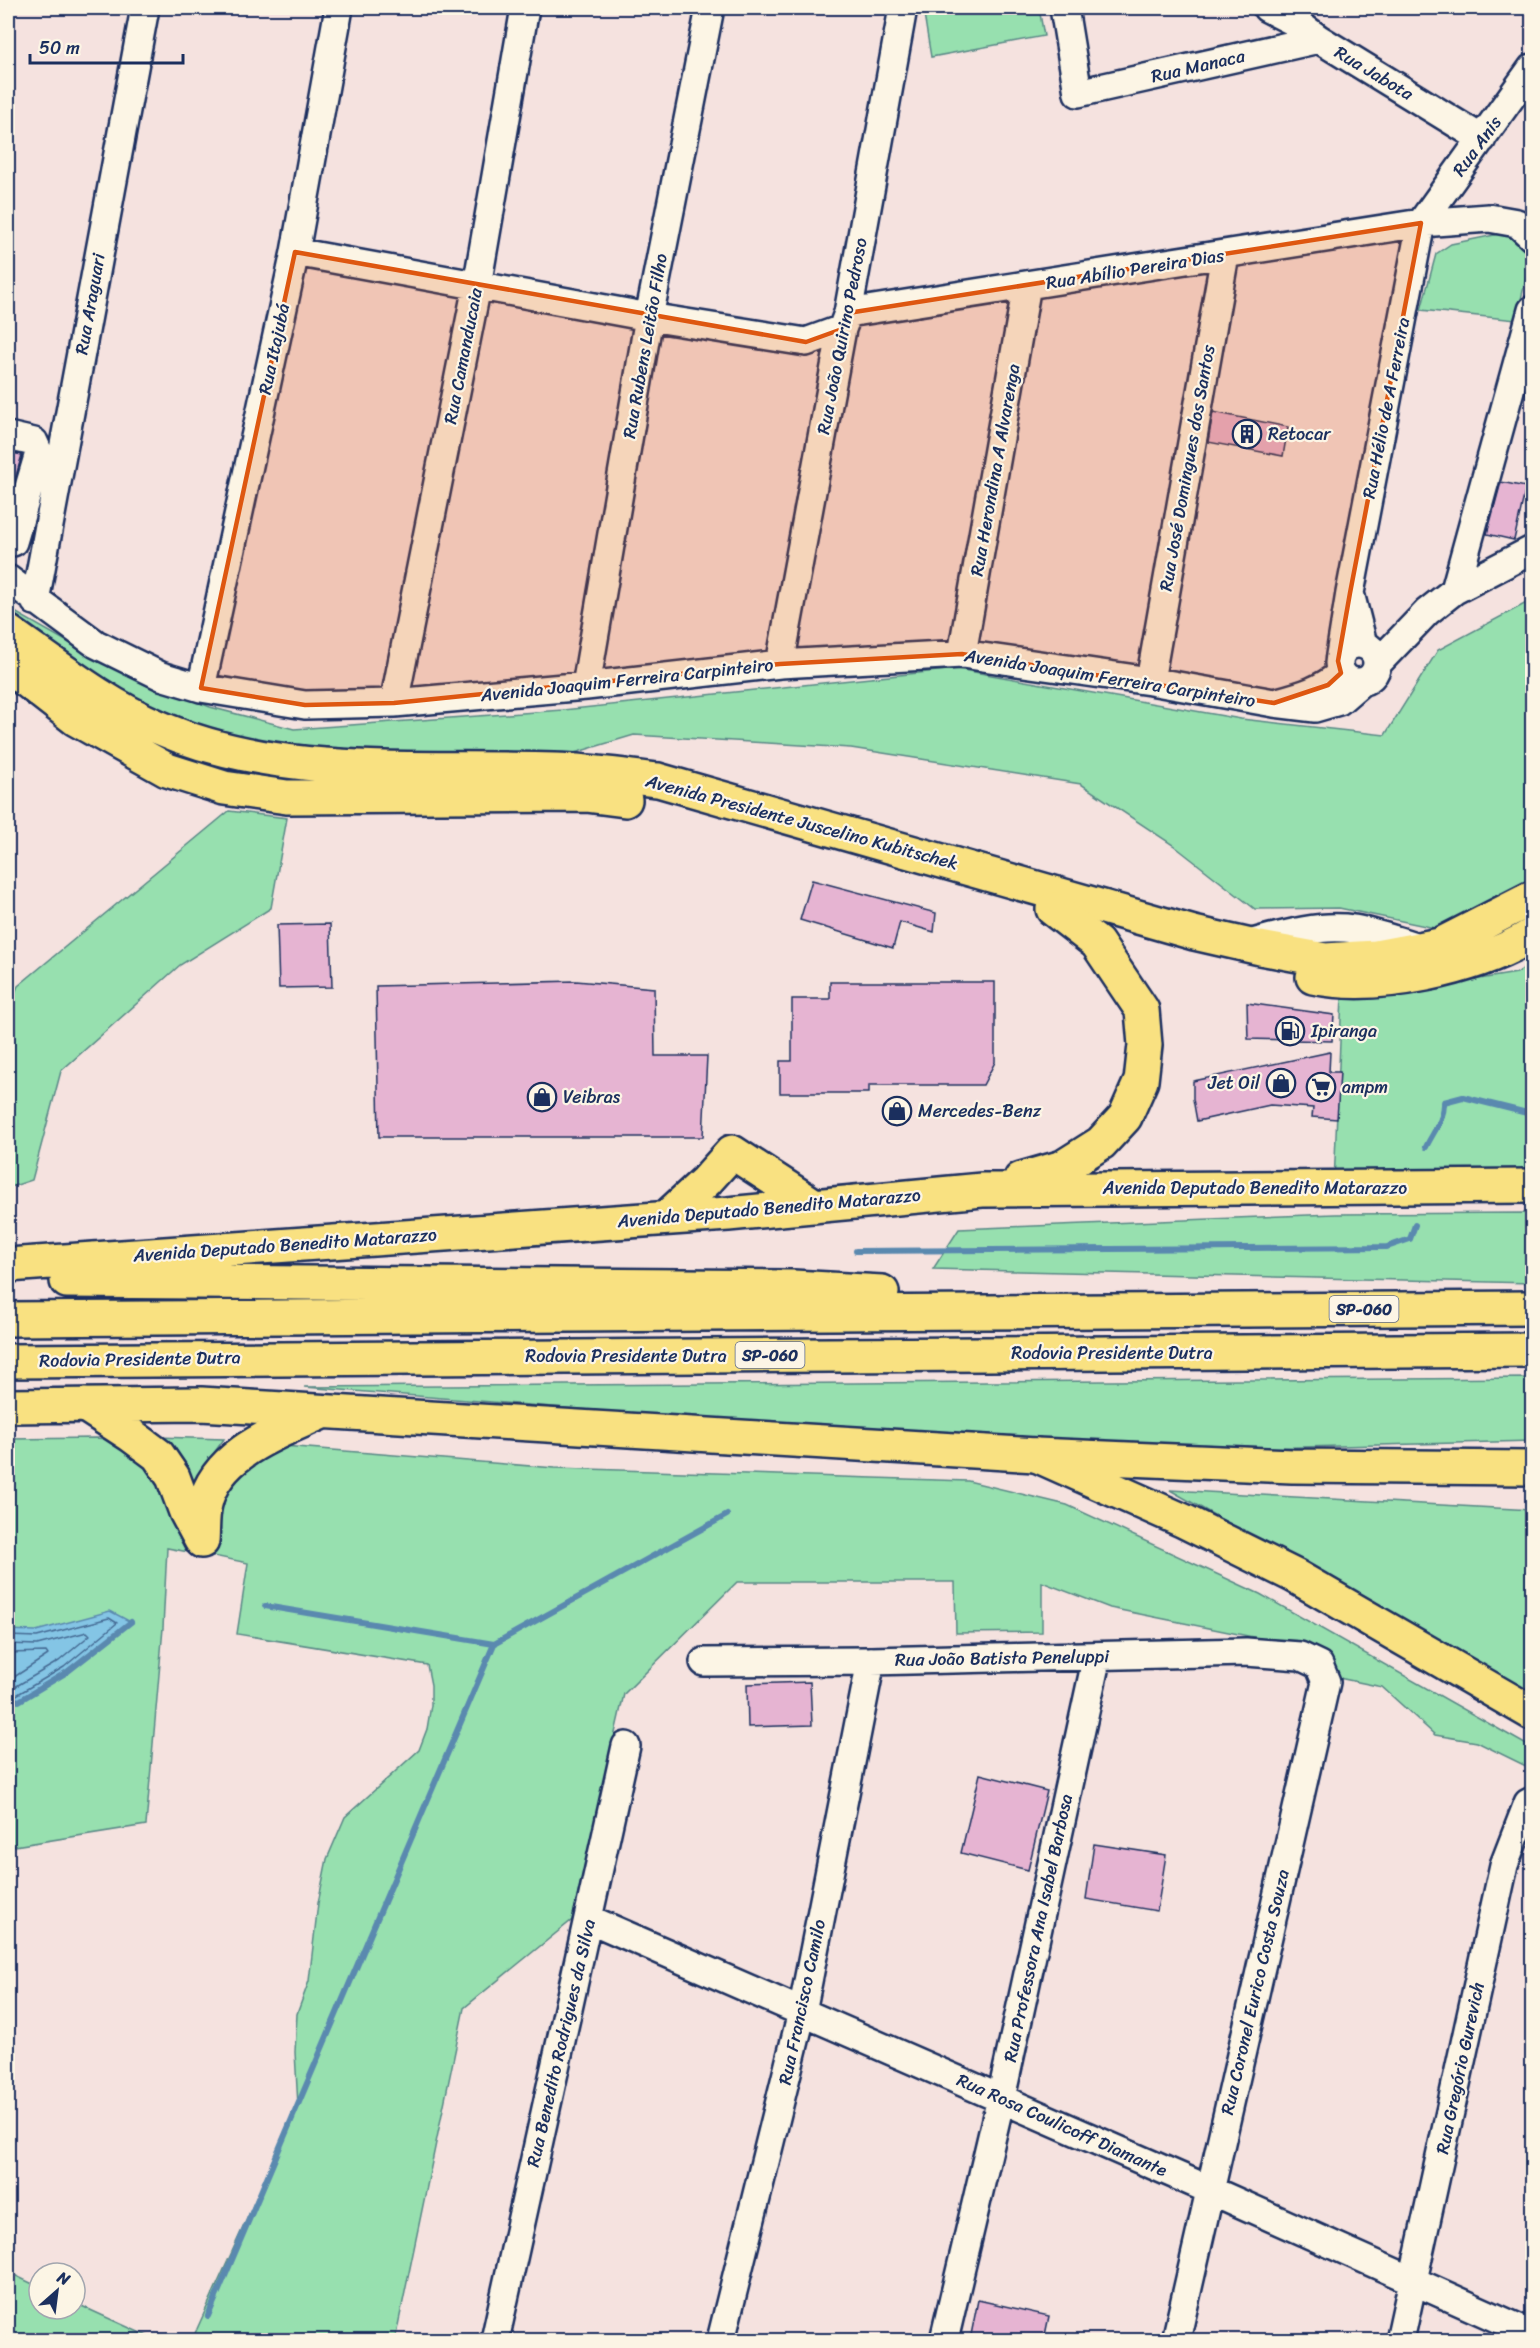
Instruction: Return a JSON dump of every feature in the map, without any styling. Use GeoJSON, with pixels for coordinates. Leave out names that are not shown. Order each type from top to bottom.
{"type":"FeatureCollection","features":[{"type":"Feature","properties":{"kind":"main road","name":"Avenida Presidente Juscelino Kubitschek"},"geometry":{"type":"LineString","coordinates":[[8,632],[100,695],[158,727],[225,750],[298,762],[412,769],[577,771],[658,780],[1194,933],[1326,960],[1376,957],[1440,945],[1533,898]]}},
{"type":"Feature","properties":{"kind":"main road","name":"Avenida Presidente Juscelino Kubitschek"},"geometry":{"type":"LineString","coordinates":[[8,666],[76,719],[167,770],[224,788],[287,797],[586,795],[675,806],[1217,956],[1328,981],[1380,981],[1453,969],[1533,935]]}},
{"type":"Feature","properties":{"kind":"main road"},"geometry":{"type":"LineString","coordinates":[[982,1190],[1064,1167],[1101,1143],[1125,1117],[1141,1082],[1144,1045],[1142,1010],[1097,943],[1053,909]]}},
{"type":"Feature","properties":{"kind":"main road"},"geometry":{"type":"LineString","coordinates":[[667,1217],[706,1181],[732,1152],[815,1206]]}},
{"type":"Feature","properties":{"kind":"main road","name":"Avenida Deputado Benedito Matarazzo"},"geometry":{"type":"LineString","coordinates":[[8,1265],[815,1206],[982,1190],[1533,1186]]}},
{"type":"Feature","properties":{"kind":"main road"},"geometry":{"type":"LineString","coordinates":[[8,1281],[793,1287],[1196,1310]]}},
{"type":"Feature","properties":{"kind":"main road","name":"SP-060"},"geometry":{"type":"LineString","coordinates":[[8,1319],[1533,1308]]}},
{"type":"Feature","properties":{"kind":"main road","name":"Rodovia Presidente Dutra"},"geometry":{"type":"LineString","coordinates":[[8,1361],[1533,1350]]}},
{"type":"Feature","properties":{"kind":"main road"},"geometry":{"type":"LineString","coordinates":[[8,1406],[201,1404],[1036,1455],[1292,1466],[1533,1468]]}},
{"type":"Feature","properties":{"kind":"main road"},"geometry":{"type":"LineString","coordinates":[[85,1405],[158,1455],[173,1477],[186,1512],[202,1541],[205,1503],[225,1466],[242,1452],[260,1442],[326,1411]]}},
{"type":"Feature","properties":{"kind":"main road"},"geometry":{"type":"LineString","coordinates":[[1036,1455],[1184,1521],[1294,1576],[1533,1713]]}},
{"type":"Feature","properties":{"kind":"street","name":"Rua Araguari"},"geometry":{"type":"LineString","coordinates":[[35,601],[145,8]]}},
{"type":"Feature","properties":{"kind":"street","name":"Rua Itajubá"},"geometry":{"type":"LineString","coordinates":[[201,688],[295,252],[339,8]]}},
{"type":"Feature","properties":{"kind":"street","name":"Rua Camanducaia"},"geometry":{"type":"LineString","coordinates":[[393,703],[477,286],[525,8]]}},
{"type":"Feature","properties":{"kind":"street","name":"Rua Rubens Leitão Filho"},"geometry":{"type":"LineString","coordinates":[[586,686],[649,317],[710,8]]}},
{"type":"Feature","properties":{"kind":"street","name":"Rua João Quirino Pedroso"},"geometry":{"type":"LineString","coordinates":[[780,664],[903,8]]}},
{"type":"Feature","properties":{"kind":"street","name":"Rua Manaca"},"geometry":{"type":"LineString","coordinates":[[1064,8],[1078,93],[1318,39]]}},
{"type":"Feature","properties":{"kind":"street","name":"Rua Jabota"},"geometry":{"type":"LineString","coordinates":[[1267,8],[1300,26],[1482,140]]}},
{"type":"Feature","properties":{"kind":"street","name":"Rua Anis"},"geometry":{"type":"LineString","coordinates":[[1421,223],[1533,68]]}},
{"type":"Feature","properties":{"kind":"street","name":"Rua Abílio Pereira Dias"},"geometry":{"type":"LineString","coordinates":[[295,252],[649,317],[806,342],[845,321],[1027,285],[1421,223],[1489,218],[1517,223],[1533,237]]}},
{"type":"Feature","properties":{"kind":"street","name":"Rua Hélio de A Ferreira"},"geometry":{"type":"LineString","coordinates":[[1358,661],[1350,592],[1421,223]]}},
{"type":"Feature","properties":{"kind":"street","name":"Rua José Domingues dos Santos"},"geometry":{"type":"LineString","coordinates":[[1150,681],[1225,255]]}},
{"type":"Feature","properties":{"kind":"street","name":"Rua Herondina A Alvarenga"},"geometry":{"type":"LineString","coordinates":[[962,654],[1027,285]]}},
{"type":"Feature","properties":{"kind":"street"},"geometry":{"type":"LineString","coordinates":[[1455,591],[1533,310]]}},
{"type":"Feature","properties":{"kind":"street"},"geometry":{"type":"LineString","coordinates":[[8,436],[34,442],[39,453],[13,542]]}},
{"type":"Feature","properties":{"kind":"street","name":"Avenida Joaquim Ferreira Carpinteiro"},"geometry":{"type":"LineString","coordinates":[[8,579],[35,601],[104,649],[161,676],[201,688],[305,705],[393,703],[586,686],[780,664],[962,654],[1150,681],[1274,703],[1311,693],[1328,685],[1455,591],[1533,550]]}},
{"type":"Feature","properties":{"kind":"street","name":"Rua João Batista Peneluppi"},"geometry":{"type":"LineString","coordinates":[[704,1662],[871,1661],[1246,1652],[1300,1656]]}},
{"type":"Feature","properties":{"kind":"street","name":"Rua Professora Ana Isabel Barbosa"},"geometry":{"type":"LineString","coordinates":[[944,2340],[1001,2098],[1097,1656]]}},
{"type":"Feature","properties":{"kind":"street","name":"Rua Coronel Eurico Costa Souza"},"geometry":{"type":"LineString","coordinates":[[1176,2340],[1326,1682],[1319,1665],[1300,1656]]}},
{"type":"Feature","properties":{"kind":"street","name":"Rua Francisco Camilo"},"geometry":{"type":"LineString","coordinates":[[721,2340],[802,2012],[871,1661]]}},
{"type":"Feature","properties":{"kind":"street","name":"Rua Benedito Rodrigues da Silva"},"geometry":{"type":"LineString","coordinates":[[495,2340],[626,1746]]}},
{"type":"Feature","properties":{"kind":"street","name":"Rua Gregório Gurevich"},"geometry":{"type":"LineString","coordinates":[[1400,2340],[1504,1865],[1528,1803],[1533,1801]]}},
{"type":"Feature","properties":{"kind":"street","name":"Rua Rosa Coulicoff Diamante"},"geometry":{"type":"LineString","coordinates":[[589,1919],[1001,2098],[1533,2334]]}},
{"type":"Feature","properties":{"kind":"highlighted area"},"geometry":{"type":"Polygon","coordinates":[[[1421,223],[1350,593],[1338,661],[1341,673],[1328,685],[1274,703],[962,654],[780,664],[394,703],[305,705],[201,688],[295,252],[806,342],[842,329],[848,313],[1421,223]]]}},
{"type":"Feature","properties":{"kind":"green space"},"geometry":{"type":"Polygon","coordinates":[[[923,8],[1039,8],[1044,36],[931,57],[923,8]]]}},
{"type":"Feature","properties":{"kind":"green space"},"geometry":{"type":"Polygon","coordinates":[[[1504,233],[1522,246],[1531,258],[1516,320],[1421,310],[1436,254],[1451,244],[1504,233]]]}},
{"type":"Feature","properties":{"kind":"green space"},"geometry":{"type":"Polygon","coordinates":[[[1532,600],[1532,888],[1501,907],[1435,928],[1339,908],[1255,909],[1173,845],[1081,784],[851,748],[634,735],[561,757],[295,748],[228,735],[108,689],[8,616],[8,608],[117,670],[210,707],[294,729],[563,710],[957,669],[1241,719],[1385,735],[1438,650],[1532,600]]]}},
{"type":"Feature","properties":{"kind":"green space"},"geometry":{"type":"Polygon","coordinates":[[[229,811],[287,818],[271,908],[180,965],[61,1071],[32,1180],[8,1188],[8,1009],[18,986],[229,811]]]}},
{"type":"Feature","properties":{"kind":"green space"},"geometry":{"type":"Polygon","coordinates":[[[1532,962],[1532,1178],[1334,1183],[1342,996],[1429,987],[1517,973],[1532,962]]]}},
{"type":"Feature","properties":{"kind":"green space"},"geometry":{"type":"Polygon","coordinates":[[[1532,1213],[1532,1283],[933,1269],[959,1229],[1335,1214],[1532,1213]]]}},
{"type":"Feature","properties":{"kind":"green space"},"geometry":{"type":"Polygon","coordinates":[[[1532,1378],[1532,1441],[1114,1452],[304,1387],[1532,1378]]]}},
{"type":"Feature","properties":{"kind":"green space"},"geometry":{"type":"Polygon","coordinates":[[[156,1437],[224,1439],[201,1471],[188,1499],[156,1437]]]}},
{"type":"Feature","properties":{"kind":"green space"},"geometry":{"type":"Polygon","coordinates":[[[97,1438],[128,1442],[141,1450],[199,1554],[167,1548],[163,1628],[146,1825],[8,1847],[8,1439],[97,1438]]]}},
{"type":"Feature","properties":{"kind":"green space"},"geometry":{"type":"Polygon","coordinates":[[[271,1445],[555,1468],[968,1481],[1067,1505],[1260,1594],[1532,1748],[1532,1769],[1477,1742],[1435,1735],[1382,1687],[1334,1677],[1283,1643],[1110,1608],[1042,1582],[1042,1632],[956,1633],[955,1582],[737,1582],[624,1694],[572,1920],[464,2008],[395,2340],[192,2340],[298,2106],[295,2052],[297,2014],[309,1981],[318,1903],[327,1859],[345,1817],[419,1750],[427,1729],[431,1705],[431,1685],[427,1665],[237,1634],[248,1563],[204,1554],[224,1478],[271,1445]]]}},
{"type":"Feature","properties":{"kind":"green space"},"geometry":{"type":"Polygon","coordinates":[[[1170,1490],[1532,1510],[1532,1696],[1170,1490]]]}},
{"type":"Feature","properties":{"kind":"green space"},"geometry":{"type":"Polygon","coordinates":[[[8,2272],[27,2281],[27,2321],[87,2321],[87,2308],[156,2340],[8,2340],[8,2272]]]}},
{"type":"Feature","properties":{"kind":"water"},"geometry":{"type":"Polygon","coordinates":[[[110,1611],[131,1622],[67,1672],[8,1706],[8,1630],[36,1631],[110,1611]]]}},
{"type":"Feature","properties":{"kind":"building","name":"Retocar"},"geometry":{"type":"Polygon","coordinates":[[[1213,412],[1288,427],[1283,456],[1208,442],[1213,412]]]}},
{"type":"Feature","properties":{"kind":"building"},"geometry":{"type":"Polygon","coordinates":[[[8,452],[22,455],[10,496],[8,495],[8,452]]]}},
{"type":"Feature","properties":{"kind":"building"},"geometry":{"type":"Polygon","coordinates":[[[1501,482],[1526,487],[1514,540],[1487,534],[1501,482]]]}},
{"type":"Feature","properties":{"kind":"building"},"geometry":{"type":"Polygon","coordinates":[[[812,880],[936,913],[934,932],[900,922],[893,948],[800,920],[812,880]]]}},
{"type":"Feature","properties":{"kind":"building"},"geometry":{"type":"Polygon","coordinates":[[[330,924],[332,987],[279,988],[277,925],[330,924]]]}},
{"type":"Feature","properties":{"kind":"building","name":"Veibras"},"geometry":{"type":"Polygon","coordinates":[[[576,981],[654,988],[655,1056],[707,1056],[703,1137],[379,1137],[376,986],[576,981]]]}},
{"type":"Feature","properties":{"kind":"building"},"geometry":{"type":"Polygon","coordinates":[[[830,982],[995,982],[995,1062],[983,1085],[869,1085],[869,1093],[780,1093],[780,1061],[792,1061],[792,999],[830,999],[830,982]]]}},
{"type":"Feature","properties":{"kind":"building","name":"Ipiranga"},"geometry":{"type":"Polygon","coordinates":[[[1247,1003],[1334,1015],[1332,1041],[1248,1039],[1247,1003]]]}},
{"type":"Feature","properties":{"kind":"building"},"geometry":{"type":"Polygon","coordinates":[[[1330,1052],[1329,1072],[1340,1072],[1337,1119],[1312,1117],[1313,1108],[1270,1105],[1197,1121],[1193,1081],[1330,1052]]]}},
{"type":"Feature","properties":{"kind":"building"},"geometry":{"type":"Polygon","coordinates":[[[810,1682],[812,1725],[748,1727],[747,1684],[810,1682]]]}},
{"type":"Feature","properties":{"kind":"building"},"geometry":{"type":"Polygon","coordinates":[[[980,1774],[1047,1791],[1028,1870],[961,1853],[980,1774]]]}},
{"type":"Feature","properties":{"kind":"building"},"geometry":{"type":"Polygon","coordinates":[[[1094,1844],[1166,1855],[1157,1911],[1086,1899],[1094,1844]]]}},
{"type":"Feature","properties":{"kind":"building"},"geometry":{"type":"Polygon","coordinates":[[[978,2300],[1049,2316],[1044,2340],[970,2340],[978,2300]]]}},
{"type":"Feature","properties":{"kind":"waterway"},"geometry":{"type":"LineString","coordinates":[[1426,1147],[1441,1120],[1444,1102],[1463,1097],[1531,1114]]}},
{"type":"Feature","properties":{"kind":"waterway"},"geometry":{"type":"LineString","coordinates":[[856,1251],[1387,1247],[1410,1239],[1415,1225]]}},
{"type":"Feature","properties":{"kind":"waterway"},"geometry":{"type":"LineString","coordinates":[[265,1606],[494,1644],[727,1515]]}},
{"type":"Feature","properties":{"kind":"waterway"},"geometry":{"type":"LineString","coordinates":[[8,1698],[19,1701],[67,1672],[131,1622]]}},
{"type":"Feature","properties":{"kind":"waterway"},"geometry":{"type":"LineString","coordinates":[[208,2316],[494,1644]]}},
{"type":"Feature","properties":{"kind":"place","name":"Retocar"},"geometry":{"type":"Point","coordinates":[1247,434]}},
{"type":"Feature","properties":{"kind":"place","name":"Ipiranga"},"geometry":{"type":"Point","coordinates":[1290,1031]}},
{"type":"Feature","properties":{"kind":"place","name":"Jet Oil"},"geometry":{"type":"Point","coordinates":[1281,1083]}},
{"type":"Feature","properties":{"kind":"place","name":"ampm"},"geometry":{"type":"Point","coordinates":[1321,1087]}},
{"type":"Feature","properties":{"kind":"place","name":"Veibras"},"geometry":{"type":"Point","coordinates":[542,1097]}},
{"type":"Feature","properties":{"kind":"place","name":"Mercedes-Benz"},"geometry":{"type":"Point","coordinates":[897,1111]}}]}
